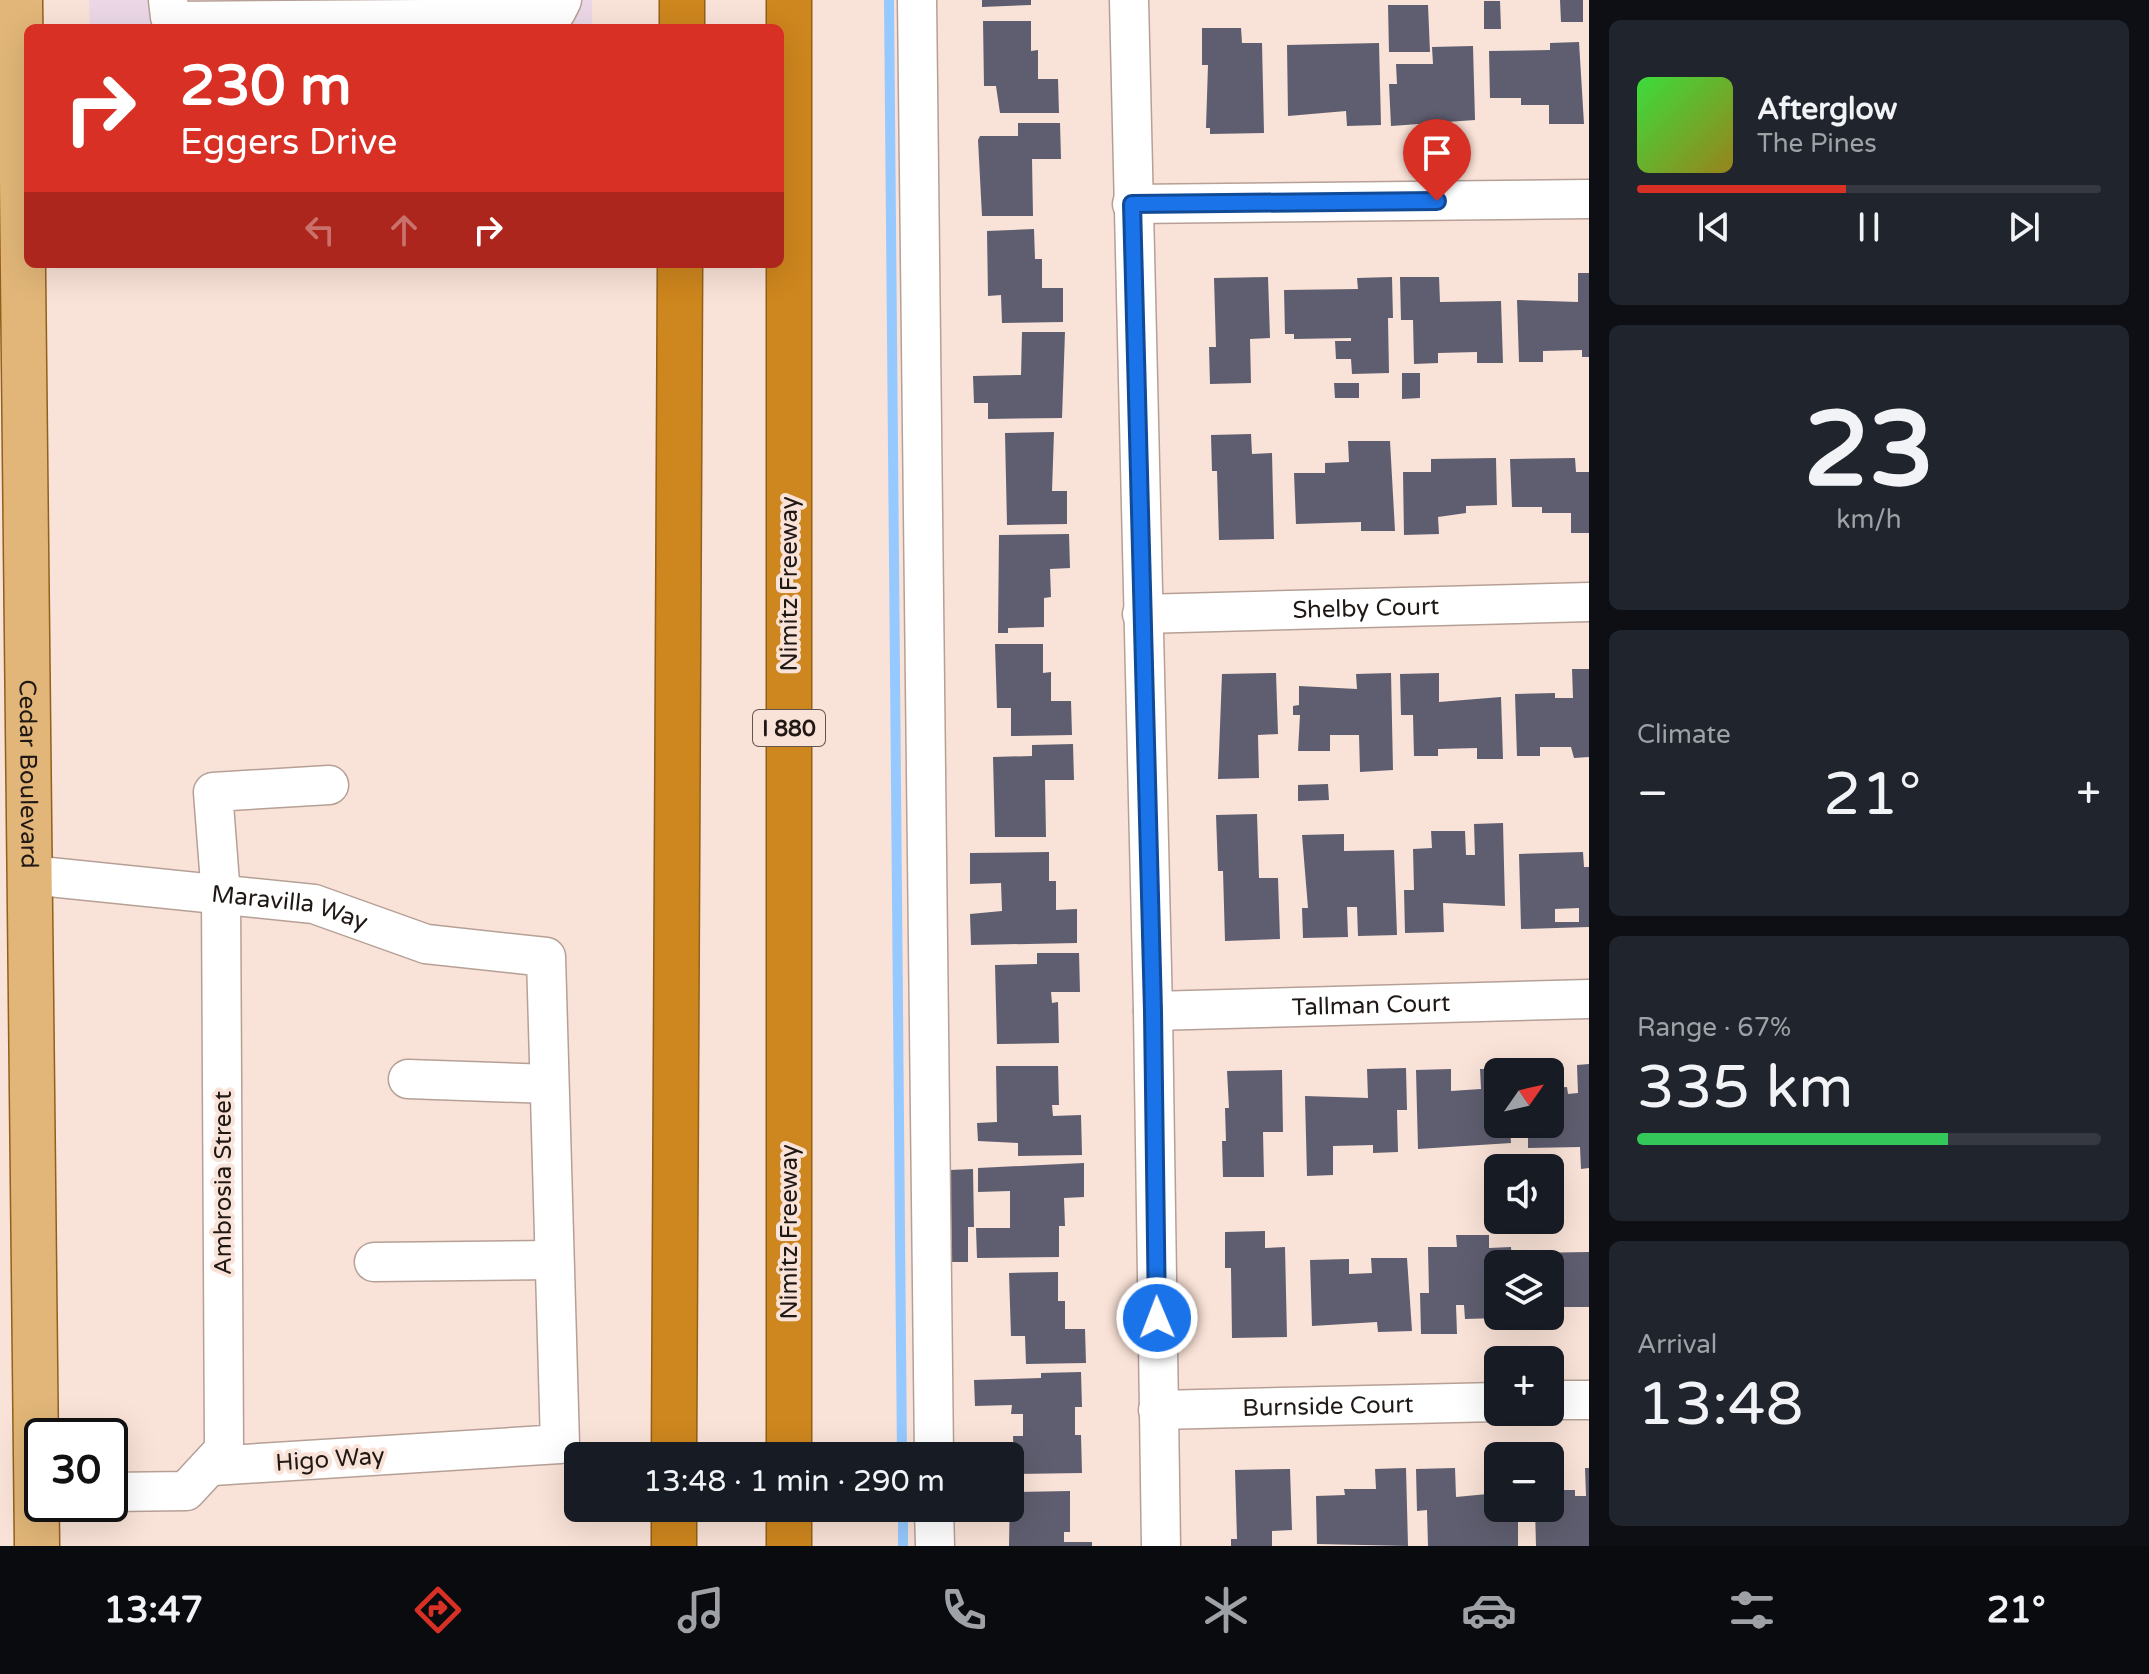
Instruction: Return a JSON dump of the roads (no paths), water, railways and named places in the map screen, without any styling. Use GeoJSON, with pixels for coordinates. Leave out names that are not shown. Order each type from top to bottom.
{"type":"FeatureCollection","features":[{"type":"Feature","properties":{"kind":"highway"},"geometry":{"type":"LineString","coordinates":[[682,0],[682,24]]}},
{"type":"Feature","properties":{"kind":"highway","name":"Nimitz Freeway"},"geometry":{"type":"LineString","coordinates":[[789,0],[789,1442]]}},
{"type":"Feature","properties":{"kind":"highway"},"geometry":{"type":"LineString","coordinates":[[674,1442],[680,268]]}},
{"type":"Feature","properties":{"kind":"highway"},"geometry":{"type":"LineString","coordinates":[[674,1522],[674,1546]]}},
{"type":"Feature","properties":{"kind":"highway"},"geometry":{"type":"LineString","coordinates":[[789,1522],[789,1546]]}},
{"type":"Feature","properties":{"kind":"main road","name":"Cedar Boulevard"},"geometry":{"type":"LineString","coordinates":[[20,0],[11,56],[14,604],[30,875],[38,1418]]}},
{"type":"Feature","properties":{"kind":"main road","name":"Cedar Boulevard"},"geometry":{"type":"LineString","coordinates":[[37,1546],[38,1522]]}},
{"type":"Feature","properties":{"kind":"street"},"geometry":{"type":"LineString","coordinates":[[168,0],[168,12],[174,21],[546,18],[556,12],[562,0]]}},
{"type":"Feature","properties":{"kind":"street"},"geometry":{"type":"LineString","coordinates":[[917,0],[934,1442]]}},
{"type":"Feature","properties":{"kind":"street"},"geometry":{"type":"LineString","coordinates":[[1129,0],[1153,1011],[1161,1546]]}},
{"type":"Feature","properties":{"kind":"street"},"geometry":{"type":"LineString","coordinates":[[1132,204],[1589,199]]}},
{"type":"Feature","properties":{"kind":"street","name":"Shelby Court"},"geometry":{"type":"LineString","coordinates":[[1142,614],[1589,602]]}},
{"type":"Feature","properties":{"kind":"street","name":"Ambrosia Street"},"geometry":{"type":"LineString","coordinates":[[213,1466],[224,1450],[221,896],[213,792],[329,785]]}},
{"type":"Feature","properties":{"kind":"street","name":"Maravilla Way"},"geometry":{"type":"LineString","coordinates":[[30,875],[314,904],[426,944],[546,957],[549,1084]]}},
{"type":"Feature","properties":{"kind":"street","name":"Tallman Court"},"geometry":{"type":"LineString","coordinates":[[1153,1011],[1589,999]]}},
{"type":"Feature","properties":{"kind":"street"},"geometry":{"type":"LineString","coordinates":[[374,1262],[554,1260],[549,1084],[408,1079]]}},
{"type":"Feature","properties":{"kind":"street","name":"Higo Way"},"geometry":{"type":"LineString","coordinates":[[213,1466],[560,1444],[554,1260]]}},
{"type":"Feature","properties":{"kind":"street"},"geometry":{"type":"LineString","coordinates":[[1564,1400],[1589,1400]]}},
{"type":"Feature","properties":{"kind":"street","name":"Burnside Court"},"geometry":{"type":"LineString","coordinates":[[1158,1410],[1484,1402]]}},
{"type":"Feature","properties":{"kind":"street"},"geometry":{"type":"LineString","coordinates":[[128,1492],[186,1491],[213,1466]]}},
{"type":"Feature","properties":{"kind":"street"},"geometry":{"type":"LineString","coordinates":[[934,1522],[935,1546]]}},
{"type":"Feature","properties":{"kind":"waterway"},"geometry":{"type":"LineString","coordinates":[[889,0],[902,1442]]}},
{"type":"Feature","properties":{"kind":"waterway"},"geometry":{"type":"LineString","coordinates":[[903,1522],[903,1546]]}}]}
